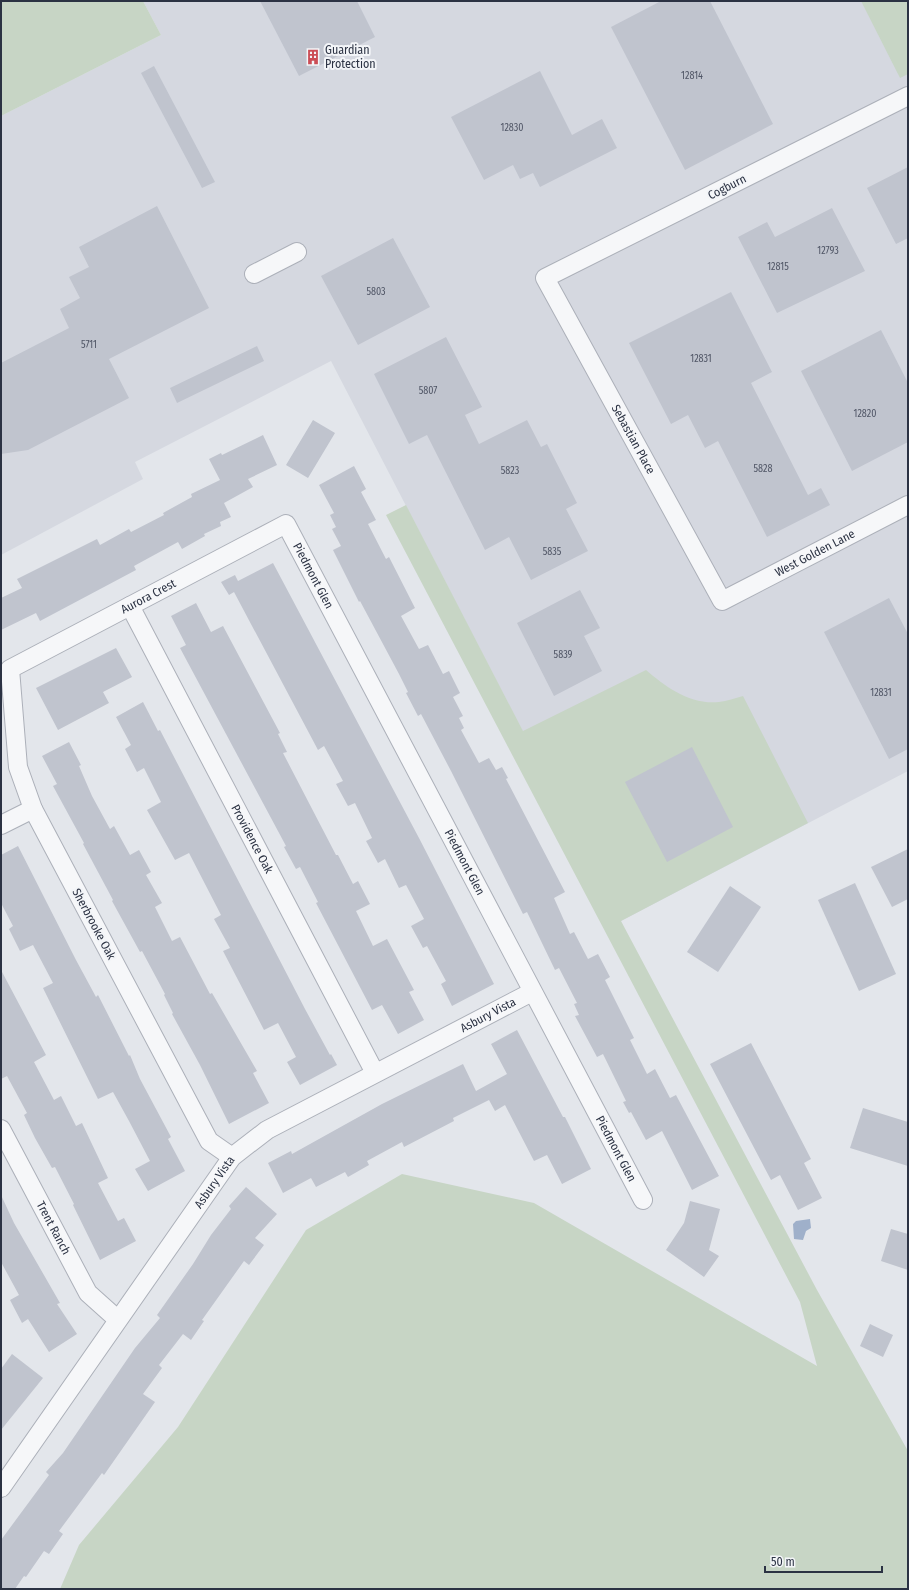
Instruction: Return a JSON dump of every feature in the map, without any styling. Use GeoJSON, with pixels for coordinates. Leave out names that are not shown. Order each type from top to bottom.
{"type":"FeatureCollection","features":[{"type":"Feature","properties":{"kind":"street","name":"Cogburn"},"geometry":{"type":"LineString","coordinates":[[545,278],[908,96]]}},
{"type":"Feature","properties":{"kind":"street"},"geometry":{"type":"LineString","coordinates":[[254,274],[297,252]]}},
{"type":"Feature","properties":{"kind":"street","name":"Sebastian Place"},"geometry":{"type":"LineString","coordinates":[[545,278],[722,601]]}},
{"type":"Feature","properties":{"kind":"street","name":"West Golden Lane"},"geometry":{"type":"LineString","coordinates":[[722,601],[908,505]]}},
{"type":"Feature","properties":{"kind":"street","name":"Aurora Crest"},"geometry":{"type":"LineString","coordinates":[[10,669],[286,524]]}},
{"type":"Feature","properties":{"kind":"street","name":"Piedmont Glen"},"geometry":{"type":"LineString","coordinates":[[286,524],[643,1200]]}},
{"type":"Feature","properties":{"kind":"street","name":"Providence Oak"},"geometry":{"type":"LineString","coordinates":[[130,606],[375,1073]]}},
{"type":"Feature","properties":{"kind":"street","name":"Sherbrooke Oak"},"geometry":{"type":"LineString","coordinates":[[10,669],[18,767],[33,809],[209,1141],[232,1157]]}},
{"type":"Feature","properties":{"kind":"street"},"geometry":{"type":"LineString","coordinates":[[1,825],[33,809]]}},
{"type":"Feature","properties":{"kind":"street","name":"Asbury Vista"},"geometry":{"type":"LineString","coordinates":[[1,1488],[232,1157],[267,1130],[532,992]]}},
{"type":"Feature","properties":{"kind":"street","name":"Trent Ranch"},"geometry":{"type":"LineString","coordinates":[[1,1129],[88,1293],[118,1319]]}},
{"type":"Feature","properties":{"kind":"shaded area"},"geometry":{"type":"Polygon","coordinates":[[[143,1],[908,1],[908,771],[621,921],[331,361],[135,462],[143,479],[1,555],[1,116],[161,35],[143,1]]]}},
{"type":"Feature","properties":{"kind":"green space"},"geometry":{"type":"Polygon","coordinates":[[[1,1],[143,1],[161,35],[1,116],[1,1]]]}},
{"type":"Feature","properties":{"kind":"green space"},"geometry":{"type":"Polygon","coordinates":[[[861,1],[908,1],[908,74],[900,78],[861,1]]]}},
{"type":"Feature","properties":{"kind":"green space"},"geometry":{"type":"Polygon","coordinates":[[[406,505],[523,731],[646,670],[679,694],[698,701],[719,702],[743,696],[808,823],[621,921],[817,1290],[908,1451],[908,1589],[60,1589],[79,1545],[178,1427],[306,1230],[402,1174],[534,1203],[817,1366],[800,1302],[386,515],[406,505]]]}},
{"type":"Feature","properties":{"kind":"water"},"geometry":{"type":"Polygon","coordinates":[[[810,1219],[811,1228],[806,1231],[803,1240],[794,1239],[793,1224],[796,1221],[810,1219]]]}},
{"type":"Feature","properties":{"kind":"building","name":"Guardian Protection"},"geometry":{"type":"Polygon","coordinates":[[[260,1],[357,1],[375,37],[299,76],[260,1]]]}},
{"type":"Feature","properties":{"kind":"building"},"geometry":{"type":"Polygon","coordinates":[[[661,1],[710,1],[773,124],[685,170],[611,27],[661,1]]]}},
{"type":"Feature","properties":{"kind":"building"},"geometry":{"type":"Polygon","coordinates":[[[154,66],[215,182],[202,188],[141,73],[154,66]]]}},
{"type":"Feature","properties":{"kind":"building"},"geometry":{"type":"Polygon","coordinates":[[[540,71],[572,135],[602,119],[617,148],[540,187],[533,173],[520,179],[513,165],[484,180],[451,117],[540,71]]]}},
{"type":"Feature","properties":{"kind":"building"},"geometry":{"type":"Polygon","coordinates":[[[908,167],[908,238],[896,244],[867,188],[908,167]]]}},
{"type":"Feature","properties":{"kind":"building"},"geometry":{"type":"Polygon","coordinates":[[[157,206],[209,308],[109,359],[129,398],[28,450],[1,454],[1,363],[69,328],[60,309],[80,298],[69,277],[89,267],[79,247],[157,206]]]}},
{"type":"Feature","properties":{"kind":"building"},"geometry":{"type":"Polygon","coordinates":[[[832,208],[865,271],[777,313],[738,237],[767,222],[775,237],[832,208]]]}},
{"type":"Feature","properties":{"kind":"building"},"geometry":{"type":"Polygon","coordinates":[[[393,238],[430,307],[358,345],[321,276],[393,238]]]}},
{"type":"Feature","properties":{"kind":"building"},"geometry":{"type":"Polygon","coordinates":[[[731,292],[772,372],[751,383],[808,495],[821,488],[830,505],[767,537],[718,441],[705,448],[688,415],[671,424],[629,343],[731,292]]]}},
{"type":"Feature","properties":{"kind":"building"},"geometry":{"type":"Polygon","coordinates":[[[881,330],[908,383],[908,442],[852,471],[801,371],[881,330]]]}},
{"type":"Feature","properties":{"kind":"building"},"geometry":{"type":"Polygon","coordinates":[[[446,337],[482,407],[465,415],[479,444],[527,420],[541,447],[547,444],[577,503],[566,509],[588,551],[531,580],[509,537],[485,550],[427,435],[409,444],[374,374],[446,337]]]}},
{"type":"Feature","properties":{"kind":"building"},"geometry":{"type":"Polygon","coordinates":[[[257,346],[264,361],[177,403],[170,388],[257,346]]]}},
{"type":"Feature","properties":{"kind":"building"},"geometry":{"type":"Polygon","coordinates":[[[313,420],[335,433],[308,478],[286,465],[313,420]]]}},
{"type":"Feature","properties":{"kind":"building"},"geometry":{"type":"Polygon","coordinates":[[[263,435],[277,465],[248,479],[253,487],[224,503],[231,517],[220,522],[221,526],[204,534],[205,536],[182,549],[178,542],[134,566],[136,570],[40,621],[36,613],[1,630],[1,598],[22,588],[17,579],[97,539],[100,545],[129,529],[131,532],[164,515],[163,513],[192,497],[191,494],[220,480],[209,459],[221,453],[222,455],[263,435]]]}},
{"type":"Feature","properties":{"kind":"building"},"geometry":{"type":"Polygon","coordinates":[[[354,466],[366,489],[361,492],[376,520],[368,524],[386,559],[389,557],[415,608],[401,616],[419,649],[428,645],[443,674],[449,671],[460,693],[453,697],[463,716],[459,718],[464,728],[461,730],[479,763],[489,758],[496,770],[502,767],[508,778],[506,779],[565,892],[554,898],[570,934],[574,932],[588,959],[598,954],[610,977],[605,980],[634,1038],[630,1040],[647,1074],[655,1069],[670,1098],[676,1095],[719,1176],[692,1190],[662,1131],[646,1140],[631,1112],[629,1113],[623,1102],[626,1101],[603,1054],[597,1057],[575,1016],[579,1015],[574,1004],[577,1003],[559,968],[555,970],[527,912],[523,914],[451,771],[421,714],[418,716],[406,693],[408,692],[399,674],[360,601],[359,602],[333,550],[341,546],[332,529],[336,527],[330,515],[334,513],[319,485],[354,466]]]}},
{"type":"Feature","properties":{"kind":"building"},"geometry":{"type":"Polygon","coordinates":[[[273,563],[419,838],[494,984],[452,1006],[441,984],[446,981],[427,946],[423,948],[411,926],[424,919],[406,885],[399,888],[385,859],[378,863],[366,841],[372,838],[355,803],[348,806],[336,784],[343,781],[324,746],[318,750],[234,592],[229,595],[221,582],[235,575],[238,581],[273,563]]]}},
{"type":"Feature","properties":{"kind":"building"},"geometry":{"type":"Polygon","coordinates":[[[580,590],[600,628],[584,636],[602,671],[554,696],[517,623],[580,590]]]}},
{"type":"Feature","properties":{"kind":"building"},"geometry":{"type":"Polygon","coordinates":[[[889,598],[908,634],[908,749],[889,759],[824,632],[889,598]]]}},
{"type":"Feature","properties":{"kind":"building"},"geometry":{"type":"Polygon","coordinates":[[[196,603],[211,632],[223,626],[280,733],[278,734],[287,752],[283,753],[336,855],[338,855],[353,884],[358,881],[370,904],[356,911],[373,946],[387,939],[414,990],[409,992],[424,1020],[398,1034],[382,1005],[372,1010],[316,903],[318,902],[300,867],[296,869],[284,847],[286,846],[180,648],[186,645],[171,616],[196,603]]]}},
{"type":"Feature","properties":{"kind":"building"},"geometry":{"type":"Polygon","coordinates":[[[116,648],[132,677],[103,692],[109,703],[58,730],[36,688],[116,648]]]}},
{"type":"Feature","properties":{"kind":"building"},"geometry":{"type":"Polygon","coordinates":[[[143,702],[158,731],[160,730],[305,1009],[337,1065],[300,1085],[287,1062],[296,1057],[278,1023],[264,1030],[223,951],[230,948],[214,919],[221,915],[189,853],[175,860],[147,810],[161,802],[144,768],[137,772],[125,749],[131,745],[116,717],[143,702]]]}},
{"type":"Feature","properties":{"kind":"building"},"geometry":{"type":"Polygon","coordinates":[[[69,742],[81,765],[79,766],[92,796],[110,829],[114,826],[130,855],[139,850],[151,872],[146,875],[162,903],[155,907],[172,941],[180,937],[210,994],[212,993],[257,1071],[253,1073],[269,1103],[229,1124],[200,1065],[172,1014],[173,1013],[164,995],[165,994],[142,951],[140,952],[112,901],[113,900],[83,844],[84,843],[53,786],[57,784],[42,756],[69,742]]]}},
{"type":"Feature","properties":{"kind":"building"},"geometry":{"type":"Polygon","coordinates":[[[692,747],[733,827],[667,862],[625,782],[692,747]]]}},
{"type":"Feature","properties":{"kind":"building"},"geometry":{"type":"Polygon","coordinates":[[[18,846],[76,960],[96,997],[98,995],[129,1056],[130,1055],[140,1079],[171,1137],[168,1139],[185,1171],[148,1191],[135,1169],[150,1161],[129,1121],[113,1092],[98,1099],[43,988],[53,983],[33,945],[20,951],[9,929],[13,926],[1,903],[1,855],[18,846]]]}},
{"type":"Feature","properties":{"kind":"building"},"geometry":{"type":"Polygon","coordinates":[[[908,849],[908,899],[892,907],[871,867],[908,849]]]}},
{"type":"Feature","properties":{"kind":"building"},"geometry":{"type":"Polygon","coordinates":[[[855,883],[896,974],[859,991],[818,900],[855,883]]]}},
{"type":"Feature","properties":{"kind":"building"},"geometry":{"type":"Polygon","coordinates":[[[730,886],[761,907],[718,972],[687,952],[730,886]]]}},
{"type":"Feature","properties":{"kind":"building"},"geometry":{"type":"Polygon","coordinates":[[[1,970],[46,1055],[34,1062],[54,1100],[61,1096],[76,1126],[82,1123],[108,1178],[98,1183],[118,1221],[124,1218],[136,1241],[100,1260],[55,1167],[52,1168],[35,1138],[24,1115],[27,1113],[7,1076],[1,1079],[1,970]]]}},
{"type":"Feature","properties":{"kind":"building"},"geometry":{"type":"Polygon","coordinates":[[[517,1030],[563,1117],[565,1117],[591,1169],[562,1184],[547,1155],[534,1161],[505,1105],[495,1111],[489,1100],[453,1118],[454,1121],[404,1147],[402,1142],[367,1161],[369,1165],[348,1177],[345,1172],[316,1187],[311,1178],[283,1193],[268,1163],[291,1151],[292,1154],[382,1104],[463,1064],[476,1091],[507,1074],[491,1044],[517,1030]]]}},
{"type":"Feature","properties":{"kind":"building"},"geometry":{"type":"Polygon","coordinates":[[[751,1043],[811,1159],[804,1163],[822,1198],[798,1210],[780,1175],[771,1180],[710,1064],[751,1043]]]}},
{"type":"Feature","properties":{"kind":"building"},"geometry":{"type":"Polygon","coordinates":[[[863,1108],[908,1122],[908,1166],[850,1148],[863,1108]]]}},
{"type":"Feature","properties":{"kind":"building"},"geometry":{"type":"Polygon","coordinates":[[[246,1187],[277,1214],[255,1238],[264,1245],[249,1265],[244,1261],[202,1320],[204,1321],[191,1340],[183,1334],[159,1365],[162,1368],[143,1394],[155,1402],[104,1475],[102,1473],[59,1531],[63,1534],[49,1554],[44,1551],[26,1577],[24,1576],[15,1589],[1,1589],[1,1540],[49,1475],[46,1472],[63,1453],[135,1348],[160,1318],[157,1315],[193,1264],[211,1235],[231,1209],[229,1206],[246,1187]]]}},
{"type":"Feature","properties":{"kind":"building"},"geometry":{"type":"Polygon","coordinates":[[[1,1195],[14,1223],[60,1303],[57,1304],[77,1334],[49,1352],[28,1319],[22,1323],[10,1300],[19,1295],[1,1262],[1,1195]]]}},
{"type":"Feature","properties":{"kind":"building"},"geometry":{"type":"Polygon","coordinates":[[[690,1201],[720,1209],[709,1250],[719,1256],[704,1277],[666,1250],[684,1223],[690,1201]]]}},
{"type":"Feature","properties":{"kind":"building"},"geometry":{"type":"Polygon","coordinates":[[[891,1229],[908,1234],[908,1270],[881,1261],[891,1229]]]}},
{"type":"Feature","properties":{"kind":"building"},"geometry":{"type":"Polygon","coordinates":[[[870,1324],[893,1335],[883,1357],[860,1346],[870,1324]]]}},
{"type":"Feature","properties":{"kind":"building"},"geometry":{"type":"Polygon","coordinates":[[[12,1354],[43,1378],[1,1430],[1,1369],[12,1354]]]}},
{"type":"Feature","properties":{"kind":"place","name":"Guardian Protection"},"geometry":{"type":"Point","coordinates":[313,57]}}]}
